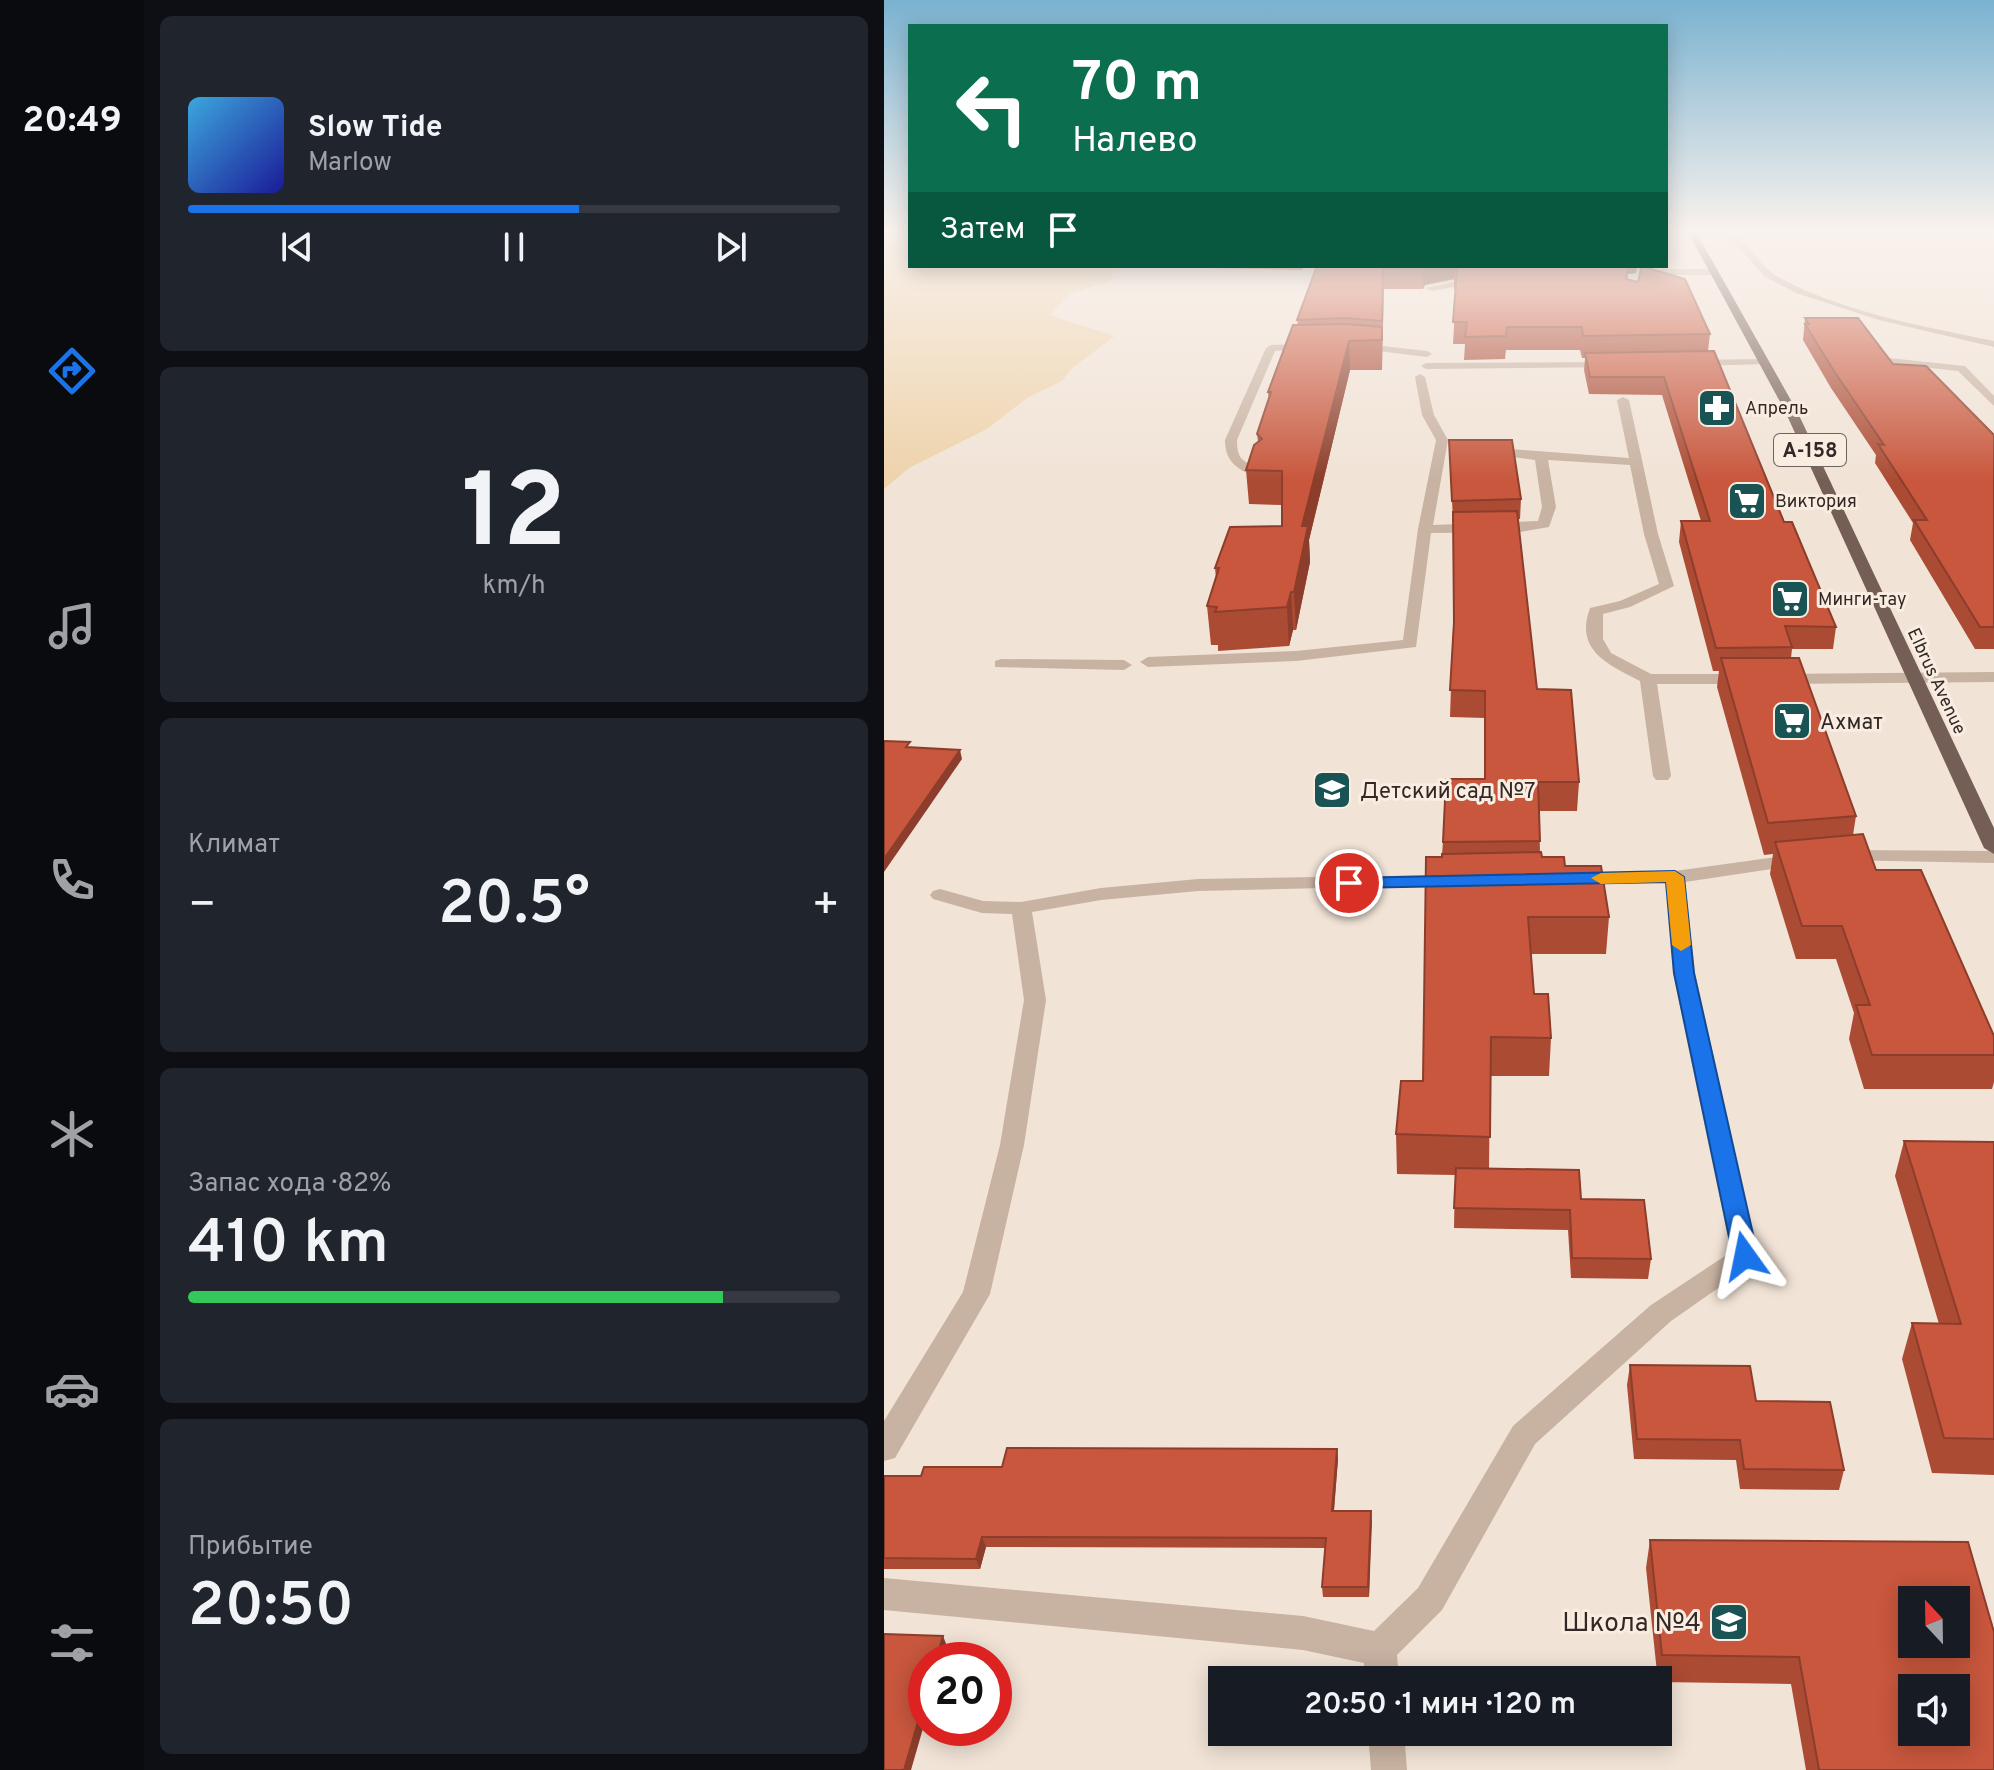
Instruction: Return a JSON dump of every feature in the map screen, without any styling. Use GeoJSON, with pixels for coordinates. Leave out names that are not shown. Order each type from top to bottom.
{"type":"FeatureCollection","features":[{"type":"Feature","properties":{"kind":"main road","name":"Elbrus Avenue"},"geometry":{"type":"LineString","coordinates":[[1737,315],[1791,411],[1994,848]]}},
{"type":"Feature","properties":{"kind":"street"},"geometry":{"type":"LineString","coordinates":[[1869,315],[1994,344]]}},
{"type":"Feature","properties":{"kind":"street"},"geometry":{"type":"LineString","coordinates":[[1255,472],[1240,465],[1231,454],[1231,440],[1271,348],[1331,346]]}},
{"type":"Feature","properties":{"kind":"street"},"geometry":{"type":"LineString","coordinates":[[1346,346],[1424,366],[1623,364]]}},
{"type":"Feature","properties":{"kind":"street"},"geometry":{"type":"LineString","coordinates":[[1889,361],[1961,368],[1994,403]]}},
{"type":"Feature","properties":{"kind":"street"},"geometry":{"type":"LineString","coordinates":[[1686,363],[1764,362]]}},
{"type":"Feature","properties":{"kind":"street"},"geometry":{"type":"LineString","coordinates":[[1148,662],[1296,656],[1410,644],[1425,529],[1442,440],[1428,415],[1424,366]]}},
{"type":"Feature","properties":{"kind":"street"},"geometry":{"type":"LineString","coordinates":[[1623,400],[1651,534],[1667,586],[1625,604],[1595,611],[1595,639],[1605,656],[1648,679],[1994,677]]}},
{"type":"Feature","properties":{"kind":"street"},"geometry":{"type":"LineString","coordinates":[[1442,440],[1457,443]]}},
{"type":"Feature","properties":{"kind":"street"},"geometry":{"type":"LineString","coordinates":[[1472,447],[1541,456],[1636,462]]}},
{"type":"Feature","properties":{"kind":"street"},"geometry":{"type":"LineString","coordinates":[[1425,529],[1520,528],[1544,524],[1549,507],[1541,456]]}},
{"type":"Feature","properties":{"kind":"street"},"geometry":{"type":"LineString","coordinates":[[1001,664],[1124,665]]}},
{"type":"Feature","properties":{"kind":"street"},"geometry":{"type":"LineString","coordinates":[[1648,679],[1662,776]]}},
{"type":"Feature","properties":{"kind":"street"},"geometry":{"type":"LineString","coordinates":[[1547,879],[1675,877],[1822,858],[1994,857]]}},
{"type":"Feature","properties":{"kind":"street"},"geometry":{"type":"LineString","coordinates":[[884,1594],[1303,1633],[1381,1665],[1430,1599],[1524,1435],[1661,1313],[1745,1256],[1684,973],[1675,877]]}},
{"type":"Feature","properties":{"kind":"street"},"geometry":{"type":"LineString","coordinates":[[940,895],[982,907],[1021,908],[1101,894],[1198,885],[1470,881]]}},
{"type":"Feature","properties":{"kind":"street"},"geometry":{"type":"LineString","coordinates":[[884,1448],[976,1294],[1012,1145],[1035,1000],[1021,908]]}},
{"type":"Feature","properties":{"kind":"street"},"geometry":{"type":"LineString","coordinates":[[1387,1746],[1389,1770]]}},
{"type":"Feature","properties":{"kind":"sand"},"geometry":{"type":"Polygon","coordinates":[[[884,315],[1049,315],[1115,336],[1072,368],[1062,381],[1027,398],[987,429],[909,468],[884,489],[884,315]]]}},
{"type":"Feature","properties":{"kind":"building"},"geometry":{"type":"Polygon","coordinates":[[[1299,315],[1382,315],[1382,321],[1345,318],[1297,320],[1299,315]]]}},
{"type":"Feature","properties":{"kind":"building"},"geometry":{"type":"Polygon","coordinates":[[[1454,315],[1701,315],[1710,334],[1583,336],[1582,327],[1507,327],[1506,336],[1465,337],[1467,322],[1453,322],[1454,315]]]}},
{"type":"Feature","properties":{"kind":"building"},"geometry":{"type":"Polygon","coordinates":[[[1805,318],[1858,318],[1893,364],[1926,366],[1994,435],[1994,627],[1980,627],[1914,520],[1927,520],[1878,444],[1884,445],[1805,324],[1809,324],[1805,318]]]}},
{"type":"Feature","properties":{"kind":"building"},"geometry":{"type":"Polygon","coordinates":[[[1293,325],[1382,327],[1382,340],[1349,341],[1302,526],[1308,526],[1294,592],[1291,592],[1287,607],[1215,612],[1217,607],[1207,606],[1219,568],[1215,568],[1230,527],[1282,526],[1282,471],[1246,470],[1254,445],[1262,439],[1257,434],[1271,392],[1268,392],[1293,325]]]}},
{"type":"Feature","properties":{"kind":"building"},"geometry":{"type":"Polygon","coordinates":[[[1714,351],[1784,522],[1792,522],[1836,627],[1785,626],[1792,647],[1716,648],[1681,521],[1710,521],[1664,377],[1590,377],[1585,353],[1714,351]]]}},
{"type":"Feature","properties":{"kind":"building"},"geometry":{"type":"Polygon","coordinates":[[[1449,440],[1512,440],[1521,499],[1452,501],[1449,440]]]}},
{"type":"Feature","properties":{"kind":"building"},"geometry":{"type":"Polygon","coordinates":[[[1517,511],[1537,689],[1571,690],[1579,782],[1538,782],[1540,841],[1443,842],[1446,779],[1485,779],[1485,691],[1450,690],[1454,622],[1453,512],[1517,511]]]}},
{"type":"Feature","properties":{"kind":"building"},"geometry":{"type":"Polygon","coordinates":[[[1721,658],[1799,658],[1856,816],[1768,823],[1721,658]]]}},
{"type":"Feature","properties":{"kind":"building"},"geometry":{"type":"Polygon","coordinates":[[[884,741],[910,742],[906,747],[960,750],[884,859],[884,741]]]}},
{"type":"Feature","properties":{"kind":"building"},"geometry":{"type":"Polygon","coordinates":[[[1863,834],[1876,870],[1921,870],[1994,1036],[1994,1055],[1872,1055],[1856,1005],[1870,1005],[1842,926],[1802,926],[1775,842],[1863,834]]]}},
{"type":"Feature","properties":{"kind":"building"},"geometry":{"type":"Polygon","coordinates":[[[1541,852],[1542,857],[1564,857],[1565,866],[1601,866],[1609,917],[1528,917],[1534,994],[1548,994],[1551,1038],[1491,1037],[1490,1137],[1396,1134],[1401,1081],[1423,1081],[1426,857],[1541,852]]]}},
{"type":"Feature","properties":{"kind":"building"},"geometry":{"type":"Polygon","coordinates":[[[1904,1141],[1994,1142],[1994,1439],[1944,1438],[1912,1323],[1961,1324],[1904,1141]]]}},
{"type":"Feature","properties":{"kind":"building"},"geometry":{"type":"Polygon","coordinates":[[[1456,1168],[1579,1170],[1581,1199],[1644,1200],[1651,1259],[1572,1258],[1570,1210],[1454,1208],[1456,1168]]]}},
{"type":"Feature","properties":{"kind":"building"},"geometry":{"type":"Polygon","coordinates":[[[1630,1365],[1750,1366],[1756,1401],[1830,1402],[1844,1470],[1744,1469],[1740,1440],[1637,1439],[1630,1365]]]}},
{"type":"Feature","properties":{"kind":"building"},"geometry":{"type":"Polygon","coordinates":[[[1007,1448],[1337,1449],[1332,1511],[1371,1511],[1368,1587],[1322,1587],[1326,1538],[982,1537],[976,1559],[884,1558],[884,1476],[921,1476],[924,1467],[1002,1467],[1007,1448]]]}},
{"type":"Feature","properties":{"kind":"building"},"geometry":{"type":"Polygon","coordinates":[[[1650,1540],[1968,1542],[1994,1632],[1994,1770],[1819,1770],[1799,1657],[1662,1655],[1650,1540]]]}},
{"type":"Feature","properties":{"kind":"building"},"geometry":{"type":"Polygon","coordinates":[[[884,1634],[943,1636],[941,1642],[908,1642],[908,1746],[911,1746],[904,1770],[884,1770],[884,1634]]]}},
{"type":"Feature","properties":{"kind":"slow traffic"},"geometry":{"type":"LineString","coordinates":[[1601,878],[1675,877],[1681,945]]}},
{"type":"Feature","properties":{"kind":"place","name":"Апрель"},"geometry":{"type":"Point","coordinates":[1717,408]}},
{"type":"Feature","properties":{"kind":"place","name":"Виктория"},"geometry":{"type":"Point","coordinates":[1747,501]}},
{"type":"Feature","properties":{"kind":"place","name":"Минги-тау"},"geometry":{"type":"Point","coordinates":[1790,599]}},
{"type":"Feature","properties":{"kind":"place","name":"Ахмат"},"geometry":{"type":"Point","coordinates":[1792,721]}},
{"type":"Feature","properties":{"kind":"place","name":"Детский сад №7"},"geometry":{"type":"Point","coordinates":[1332,790]}},
{"type":"Feature","properties":{"kind":"place","name":"Школа №4"},"geometry":{"type":"Point","coordinates":[1729,1622]}},
{"type":"Feature","properties":{"kind":"route"},"geometry":{"type":"LineString","coordinates":[[1349,883],[1675,877],[1684,973],[1745,1256]]}}]}
